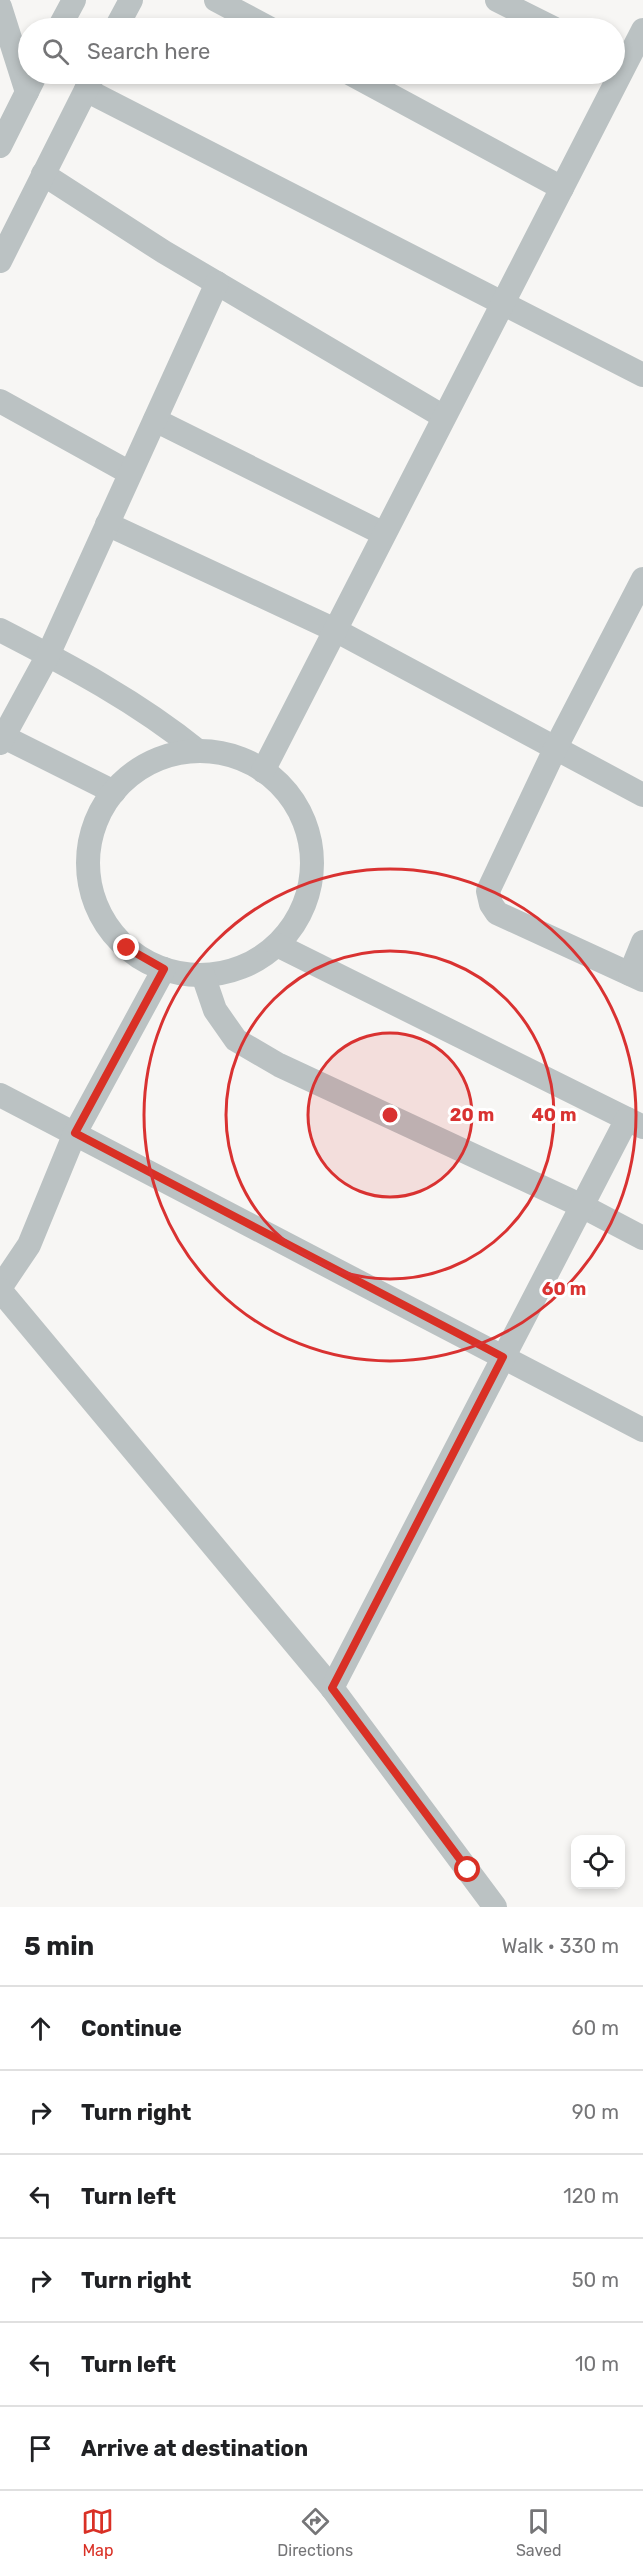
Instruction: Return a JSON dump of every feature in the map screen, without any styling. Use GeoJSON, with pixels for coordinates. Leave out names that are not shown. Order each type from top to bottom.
{"type":"FeatureCollection","features":[{"type":"Feature","properties":{"kind":"street"},"geometry":{"type":"LineString","coordinates":[[64,18],[74,0]]}},
{"type":"Feature","properties":{"kind":"street"},"geometry":{"type":"LineString","coordinates":[[121,18],[130,0]]}},
{"type":"Feature","properties":{"kind":"street"},"geometry":{"type":"LineString","coordinates":[[216,0],[249,18]]}},
{"type":"Feature","properties":{"kind":"street"},"geometry":{"type":"LineString","coordinates":[[497,0],[533,18]]}},
{"type":"Feature","properties":{"kind":"street"},"geometry":{"type":"LineString","coordinates":[[0,7],[18,50]]}},
{"type":"Feature","properties":{"kind":"street"},"geometry":{"type":"LineString","coordinates":[[628,66],[643,30]]}},
{"type":"Feature","properties":{"kind":"street"},"geometry":{"type":"LineString","coordinates":[[0,146],[31,84]]}},
{"type":"Feature","properties":{"kind":"street"},"geometry":{"type":"LineString","coordinates":[[0,261],[89,84]]}},
{"type":"Feature","properties":{"kind":"street"},"geometry":{"type":"LineString","coordinates":[[94,84],[503,303],[643,375]]}},
{"type":"Feature","properties":{"kind":"street"},"geometry":{"type":"LineString","coordinates":[[370,84],[562,188]]}},
{"type":"Feature","properties":{"kind":"street"},"geometry":{"type":"LineString","coordinates":[[263,771],[562,188],[618,84]]}},
{"type":"Feature","properties":{"kind":"street"},"geometry":{"type":"LineString","coordinates":[[44,174],[164,252],[444,417]]}},
{"type":"Feature","properties":{"kind":"street"},"geometry":{"type":"LineString","coordinates":[[114,792],[1,738],[48,655],[217,283]]}},
{"type":"Feature","properties":{"kind":"street"},"geometry":{"type":"LineString","coordinates":[[0,401],[130,473]]}},
{"type":"Feature","properties":{"kind":"street"},"geometry":{"type":"LineString","coordinates":[[155,420],[384,534]]}},
{"type":"Feature","properties":{"kind":"street"},"geometry":{"type":"LineString","coordinates":[[107,524],[335,630],[643,795]]}},
{"type":"Feature","properties":{"kind":"street"},"geometry":{"type":"LineString","coordinates":[[643,579],[556,747],[488,891],[491,904],[497,913],[636,977],[643,942]]}},
{"type":"Feature","properties":{"kind":"street"},"geometry":{"type":"LineString","coordinates":[[0,630],[48,655],[165,724],[198,751]]}},
{"type":"Feature","properties":{"kind":"street"},"geometry":{"type":"LineString","coordinates":[[198,751],[225,753],[263,771],[291,797],[304,821],[311,847],[312,874],[306,900],[294,924],[277,945],[254,961],[229,971],[202,975],[164,969],[127,948],[109,928],[96,905],[89,879],[88,852],[94,825],[106,801],[124,781],[146,765],[171,755],[198,751]]}},
{"type":"Feature","properties":{"kind":"street"},"geometry":{"type":"LineString","coordinates":[[277,945],[635,1123],[582,1206],[332,1688]]}},
{"type":"Feature","properties":{"kind":"street"},"geometry":{"type":"LineString","coordinates":[[164,969],[75,1133],[29,1245],[0,1289],[332,1688],[495,1907]]}},
{"type":"Feature","properties":{"kind":"street"},"geometry":{"type":"LineString","coordinates":[[202,975],[215,1010],[236,1040],[279,1065],[582,1206],[643,1238]]}},
{"type":"Feature","properties":{"kind":"street"},"geometry":{"type":"LineString","coordinates":[[0,1095],[643,1430]]}},
{"type":"Feature","properties":{"kind":"route"},"geometry":{"type":"LineString","coordinates":[[127,948],[164,969],[75,1133],[503,1357],[332,1688],[468,1870]]}}]}
